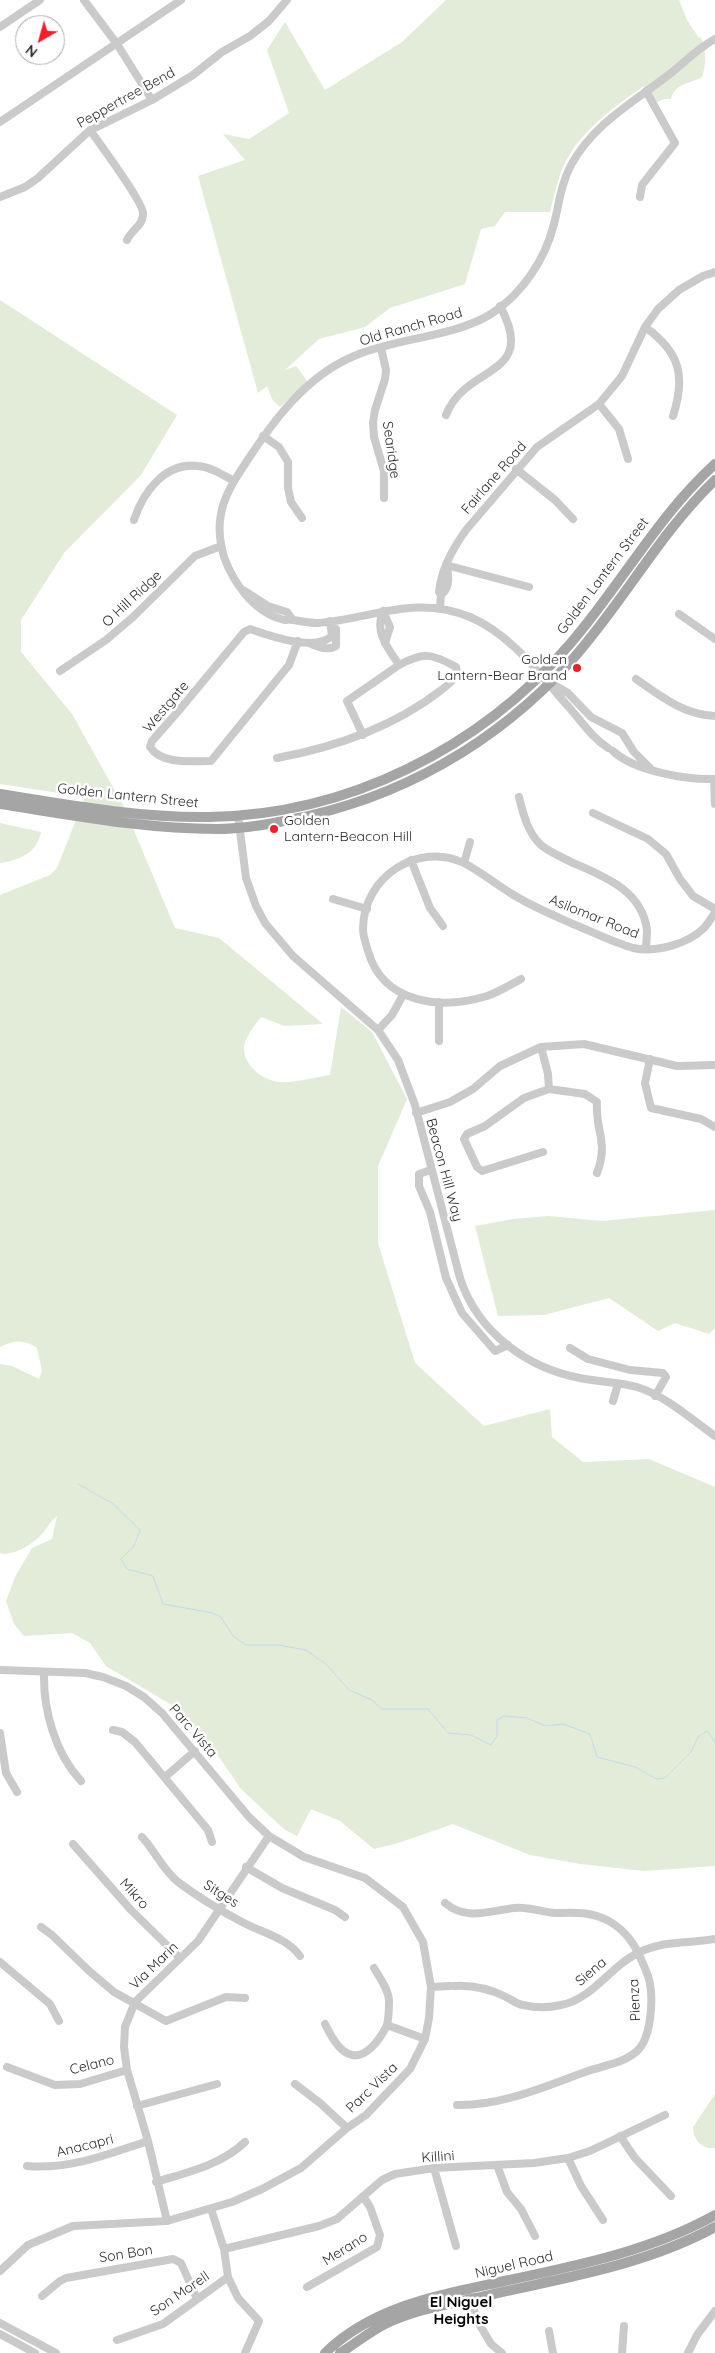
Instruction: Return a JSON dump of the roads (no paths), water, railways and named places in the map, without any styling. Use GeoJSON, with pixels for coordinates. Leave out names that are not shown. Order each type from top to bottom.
{"type":"FeatureCollection","features":[{"type":"Feature","properties":{"kind":"main road","name":"Golden Lantern Street"},"geometry":{"type":"LineString","coordinates":[[0,794],[171,817],[211,818],[310,804],[370,786],[395,776],[448,748],[546,679],[658,524],[683,495],[715,464]]}},
{"type":"Feature","properties":{"kind":"main road","name":"Golden Lantern Street"},"geometry":{"type":"LineString","coordinates":[[0,804],[122,823],[180,828],[239,828],[306,817],[338,809],[370,799],[417,778],[481,741],[514,715],[546,679],[593,634],[666,534],[715,480]]}},
{"type":"Feature","properties":{"kind":"main road","name":"Niguel Road"},"geometry":{"type":"LineString","coordinates":[[340,2353],[384,2325],[441,2304],[469,2294],[643,2247],[715,2215]]}},
{"type":"Feature","properties":{"kind":"main road","name":"Niguel Road"},"geometry":{"type":"LineString","coordinates":[[325,2353],[380,2315],[430,2297],[469,2294],[582,2274],[648,2256],[715,2227]]}},
{"type":"Feature","properties":{"kind":"street"},"geometry":{"type":"LineString","coordinates":[[0,27],[40,0]]}},
{"type":"Feature","properties":{"kind":"street"},"geometry":{"type":"LineString","coordinates":[[84,0],[117,44],[152,100]]}},
{"type":"Feature","properties":{"kind":"street"},"geometry":{"type":"LineString","coordinates":[[0,122],[181,0]]}},
{"type":"Feature","properties":{"kind":"street","name":"Peppertree Bend"},"geometry":{"type":"LineString","coordinates":[[0,197],[25,187],[38,178],[90,130],[152,100],[193,76],[222,52],[250,36],[269,21],[287,0]]}},
{"type":"Feature","properties":{"kind":"street","name":"Old Ranch Road"},"geometry":{"type":"LineString","coordinates":[[546,679],[503,637],[487,626],[469,616],[440,608],[411,607],[315,623],[292,620],[288,612],[268,606],[245,591],[235,581],[221,546],[221,512],[234,482],[263,436],[286,407],[319,378],[354,356],[392,343],[461,327],[489,314],[500,306],[528,278],[546,249],[555,222],[563,184],[580,151],[604,122],[715,39]]}},
{"type":"Feature","properties":{"kind":"street"},"geometry":{"type":"LineString","coordinates":[[640,197],[642,185],[676,142],[646,91]]}},
{"type":"Feature","properties":{"kind":"street"},"geometry":{"type":"LineString","coordinates":[[90,130],[110,161],[123,174],[143,211],[141,221],[127,240]]}},
{"type":"Feature","properties":{"kind":"street","name":"Fairlane Road"},"geometry":{"type":"LineString","coordinates":[[440,608],[441,596],[444,593],[449,576],[446,565],[458,541],[516,469],[537,446],[599,404],[622,376],[645,327],[658,309],[679,290],[703,276],[715,272]]}},
{"type":"Feature","properties":{"kind":"street"},"geometry":{"type":"LineString","coordinates":[[446,415],[454,398],[498,366],[509,353],[512,344],[512,334],[509,323],[500,306]]}},
{"type":"Feature","properties":{"kind":"street"},"geometry":{"type":"LineString","coordinates":[[645,327],[659,338],[674,355],[680,374],[679,398],[673,416]]}},
{"type":"Feature","properties":{"kind":"street","name":"Searidge"},"geometry":{"type":"LineString","coordinates":[[381,348],[386,370],[385,379],[374,410],[373,424],[374,437],[384,471],[384,498]]}},
{"type":"Feature","properties":{"kind":"street"},"geometry":{"type":"LineString","coordinates":[[599,404],[619,429],[628,459]]}},
{"type":"Feature","properties":{"kind":"street"},"geometry":{"type":"LineString","coordinates":[[263,436],[278,447],[288,462],[288,488],[291,502],[302,518]]}},
{"type":"Feature","properties":{"kind":"street"},"geometry":{"type":"LineString","coordinates":[[134,520],[139,504],[148,490],[162,476],[172,470],[198,466],[207,468],[234,482]]}},
{"type":"Feature","properties":{"kind":"street"},"geometry":{"type":"LineString","coordinates":[[516,469],[555,500],[573,519]]}},
{"type":"Feature","properties":{"kind":"street","name":"O Hill Ridge"},"geometry":{"type":"LineString","coordinates":[[60,671],[106,640],[133,617],[195,556],[221,546]]}},
{"type":"Feature","properties":{"kind":"street"},"geometry":{"type":"LineString","coordinates":[[446,565],[529,587]]}},
{"type":"Feature","properties":{"kind":"street"},"geometry":{"type":"LineString","coordinates":[[383,611],[380,622],[385,634],[385,643],[399,665]]}},
{"type":"Feature","properties":{"kind":"street"},"geometry":{"type":"LineString","coordinates":[[679,614],[715,639]]}},
{"type":"Feature","properties":{"kind":"street","name":"Westgate"},"geometry":{"type":"LineString","coordinates":[[298,641],[289,665],[211,761],[180,761],[155,754],[150,747],[152,741],[244,632],[250,629],[278,639],[298,641],[309,643],[316,647],[331,649],[336,646],[337,641],[332,621]]}},
{"type":"Feature","properties":{"kind":"street"},"geometry":{"type":"LineString","coordinates":[[277,758],[317,750],[363,735],[392,722],[428,701],[453,679],[457,668],[430,654],[414,657],[346,701],[363,735]]}},
{"type":"Feature","properties":{"kind":"street"},"geometry":{"type":"LineString","coordinates":[[546,679],[555,693],[587,730],[611,750],[636,765],[683,778],[714,779],[715,804]]}},
{"type":"Feature","properties":{"kind":"street"},"geometry":{"type":"LineString","coordinates":[[546,679],[568,693],[591,717],[622,733],[634,752],[650,768]]}},
{"type":"Feature","properties":{"kind":"street"},"geometry":{"type":"LineString","coordinates":[[636,679],[691,713],[715,716]]}},
{"type":"Feature","properties":{"kind":"street"},"geometry":{"type":"LineString","coordinates":[[519,797],[525,820],[541,845],[563,858],[609,879],[628,892],[641,909],[647,930],[646,949]]}},
{"type":"Feature","properties":{"kind":"street"},"geometry":{"type":"LineString","coordinates":[[593,813],[648,839],[666,854],[680,879],[693,896],[715,909]]}},
{"type":"Feature","properties":{"kind":"street","name":"Beacon Hill Way"},"geometry":{"type":"LineString","coordinates":[[238,815],[249,887],[260,915],[271,933],[293,956],[378,1030],[398,1060],[416,1112],[466,1298],[480,1319],[508,1346],[525,1358],[561,1373],[639,1388],[674,1406],[715,1436]]}},
{"type":"Feature","properties":{"kind":"street"},"geometry":{"type":"LineString","coordinates":[[464,864],[470,842]]}},
{"type":"Feature","properties":{"kind":"street","name":"Asilomar Road"},"geometry":{"type":"LineString","coordinates":[[521,979],[488,996],[439,1002],[403,995],[383,979],[371,962],[363,930],[367,909],[380,882],[389,873],[411,860],[432,856],[464,864],[526,903],[634,948],[646,949],[684,941],[704,928],[715,913]]}},
{"type":"Feature","properties":{"kind":"street"},"geometry":{"type":"LineString","coordinates":[[411,860],[430,908],[443,926]]}},
{"type":"Feature","properties":{"kind":"street"},"geometry":{"type":"LineString","coordinates":[[333,899],[367,909]]}},
{"type":"Feature","properties":{"kind":"street"},"geometry":{"type":"LineString","coordinates":[[378,1030],[392,1015],[403,995]]}},
{"type":"Feature","properties":{"kind":"street"},"geometry":{"type":"LineString","coordinates":[[439,1002],[439,1041]]}},
{"type":"Feature","properties":{"kind":"street"},"geometry":{"type":"LineString","coordinates":[[416,1112],[450,1102],[473,1089],[500,1066],[541,1047],[584,1044],[678,1066],[715,1065]]}},
{"type":"Feature","properties":{"kind":"street"},"geometry":{"type":"LineString","coordinates":[[541,1047],[548,1074],[549,1089]]}},
{"type":"Feature","properties":{"kind":"street"},"geometry":{"type":"LineString","coordinates":[[650,1059],[645,1083],[651,1108],[701,1119],[715,1128]]}},
{"type":"Feature","properties":{"kind":"street"},"geometry":{"type":"LineString","coordinates":[[543,1152],[482,1171],[477,1167],[464,1139],[467,1134],[485,1126],[524,1098],[549,1089],[570,1091],[596,1099],[597,1123],[604,1147],[597,1173]]}},
{"type":"Feature","properties":{"kind":"street"},"geometry":{"type":"LineString","coordinates":[[431,1170],[419,1174],[419,1186],[430,1212],[446,1278],[462,1313],[495,1351],[508,1346]]}},
{"type":"Feature","properties":{"kind":"street"},"geometry":{"type":"LineString","coordinates":[[570,1348],[588,1359],[630,1370],[663,1372],[666,1377],[655,1396]]}},
{"type":"Feature","properties":{"kind":"street"},"geometry":{"type":"LineString","coordinates":[[613,1401],[618,1384]]}},
{"type":"Feature","properties":{"kind":"street","name":"Parc Vista"},"geometry":{"type":"LineString","coordinates":[[0,1670],[85,1673],[103,1677],[126,1686],[162,1713],[249,1817],[269,1836],[304,1857],[365,1878],[402,1907],[424,1942],[431,1988],[429,2018],[425,2039],[410,2069],[366,2115],[347,2128],[301,2168],[262,2189],[211,2209],[166,2221],[73,2226],[28,2245],[0,2271]]}},
{"type":"Feature","properties":{"kind":"street"},"geometry":{"type":"LineString","coordinates":[[44,1672],[46,1700],[59,1751],[81,1781]]}},
{"type":"Feature","properties":{"kind":"street"},"geometry":{"type":"LineString","coordinates":[[113,1730],[122,1732],[130,1737],[166,1777],[208,1830],[212,1842]]}},
{"type":"Feature","properties":{"kind":"street"},"geometry":{"type":"LineString","coordinates":[[0,1733],[6,1773],[17,1792]]}},
{"type":"Feature","properties":{"kind":"street"},"geometry":{"type":"LineString","coordinates":[[166,1777],[195,1751]]}},
{"type":"Feature","properties":{"kind":"street","name":"Via Marin"},"geometry":{"type":"LineString","coordinates":[[166,2221],[148,2141],[127,2070],[124,2047],[125,2027],[135,2002],[198,1941],[246,1867],[269,1836]]}},
{"type":"Feature","properties":{"kind":"street","name":"Sitges"},"geometry":{"type":"LineString","coordinates":[[142,1837],[152,1848],[167,1872],[177,1881],[219,1909],[294,1948],[300,1956]]}},
{"type":"Feature","properties":{"kind":"street","name":"Mikro"},"geometry":{"type":"LineString","coordinates":[[73,1844],[131,1910],[180,1958]]}},
{"type":"Feature","properties":{"kind":"street"},"geometry":{"type":"LineString","coordinates":[[246,1867],[282,1888],[335,1910],[345,1917]]}},
{"type":"Feature","properties":{"kind":"street","name":"Pienza"},"geometry":{"type":"LineString","coordinates":[[446,1903],[452,1908],[469,1913],[485,1914],[514,1908],[528,1908],[554,1913],[588,1913],[607,1920],[625,1933],[639,1952],[649,1980],[649,2030],[640,2048],[632,2055],[615,2063],[528,2094],[470,2105],[457,2105]]}},
{"type":"Feature","properties":{"kind":"street"},"geometry":{"type":"LineString","coordinates":[[41,1928],[52,1935],[114,1992],[166,2021],[226,1997],[245,1998]]}},
{"type":"Feature","properties":{"kind":"street","name":"Siena"},"geometry":{"type":"LineString","coordinates":[[431,1988],[468,1986],[484,1989],[522,2005],[544,2008],[563,2005],[579,1999],[610,1971],[639,1952],[668,1942],[715,1939]]}},
{"type":"Feature","properties":{"kind":"street"},"geometry":{"type":"LineString","coordinates":[[0,1962],[50,2004],[59,2020]]}},
{"type":"Feature","properties":{"kind":"street"},"geometry":{"type":"LineString","coordinates":[[324,2024],[331,2037],[346,2053],[351,2055],[367,2051],[387,2025],[389,2000],[386,1990],[374,1968]]}},
{"type":"Feature","properties":{"kind":"street"},"geometry":{"type":"LineString","coordinates":[[387,2025],[425,2039]]}},
{"type":"Feature","properties":{"kind":"street","name":"Celano"},"geometry":{"type":"LineString","coordinates":[[7,2067],[55,2085],[80,2084],[127,2070]]}},
{"type":"Feature","properties":{"kind":"street"},"geometry":{"type":"LineString","coordinates":[[137,2106],[217,2084]]}},
{"type":"Feature","properties":{"kind":"street"},"geometry":{"type":"LineString","coordinates":[[295,2084],[320,2103],[347,2128]]}},
{"type":"Feature","properties":{"kind":"street","name":"Killini"},"geometry":{"type":"LineString","coordinates":[[224,2249],[319,2226],[337,2219],[382,2180],[396,2172],[568,2158],[590,2151],[665,2115]]}},
{"type":"Feature","properties":{"kind":"street"},"geometry":{"type":"LineString","coordinates":[[620,2136],[635,2158],[671,2196]]}},
{"type":"Feature","properties":{"kind":"street","name":"Anacapri"},"geometry":{"type":"LineString","coordinates":[[27,2166],[44,2168],[72,2165],[148,2141]]}},
{"type":"Feature","properties":{"kind":"street"},"geometry":{"type":"LineString","coordinates":[[156,2182],[202,2168],[231,2155],[245,2142]]}},
{"type":"Feature","properties":{"kind":"street"},"geometry":{"type":"LineString","coordinates":[[568,2158],[581,2186],[603,2220]]}},
{"type":"Feature","properties":{"kind":"street"},"geometry":{"type":"LineString","coordinates":[[497,2165],[507,2192],[521,2209],[535,2236]]}},
{"type":"Feature","properties":{"kind":"street"},"geometry":{"type":"LineString","coordinates":[[434,2168],[456,2246]]}},
{"type":"Feature","properties":{"kind":"street","name":"Merano"},"geometry":{"type":"LineString","coordinates":[[306,2287],[377,2246],[380,2235],[370,2207],[363,2196]]}},
{"type":"Feature","properties":{"kind":"street"},"geometry":{"type":"LineString","coordinates":[[211,2209],[224,2249],[228,2277],[238,2298],[259,2321],[245,2353]]}},
{"type":"Feature","properties":{"kind":"street","name":"Son Bon"},"geometry":{"type":"LineString","coordinates":[[42,2296],[66,2278],[95,2271],[173,2259],[181,2263],[197,2299]]}},
{"type":"Feature","properties":{"kind":"street","name":"Son Morell"},"geometry":{"type":"LineString","coordinates":[[117,2340],[163,2324],[228,2277]]}},
{"type":"Feature","properties":{"kind":"street"},"geometry":{"type":"LineString","coordinates":[[469,2294],[478,2322],[491,2344],[502,2353]]}},
{"type":"Feature","properties":{"kind":"street"},"geometry":{"type":"LineString","coordinates":[[688,2353],[697,2335],[715,2311]]}},
{"type":"Feature","properties":{"kind":"street"},"geometry":{"type":"LineString","coordinates":[[0,2322],[56,2353]]}},
{"type":"Feature","properties":{"kind":"street"},"geometry":{"type":"LineString","coordinates":[[622,2353],[624,2326]]}},
{"type":"Feature","properties":{"kind":"street"},"geometry":{"type":"LineString","coordinates":[[549,2331],[553,2353]]}},
{"type":"Feature","properties":{"kind":"street"},"geometry":{"type":"LineString","coordinates":[[0,2334],[34,2353]]}},
{"type":"Feature","properties":{"kind":"waterway"},"geometry":{"type":"LineString","coordinates":[[78,1484],[112,1503],[140,1530],[134,1546],[121,1559],[127,1569],[153,1576],[163,1604],[213,1613],[221,1617],[233,1636],[246,1645],[278,1645],[306,1650],[327,1665],[349,1690],[372,1700],[382,1709],[428,1709],[448,1733],[471,1735],[491,1745],[497,1736],[497,1720],[504,1716],[527,1718],[546,1726],[563,1724],[590,1734],[597,1757],[635,1767],[657,1779],[665,1778],[691,1752],[698,1737],[707,1731],[715,1742]]}},
{"type":"Feature","properties":{"kind":"place","name":"Golden Lantern-Bear Brand"},"geometry":{"type":"Point","coordinates":[577,668]}},
{"type":"Feature","properties":{"kind":"place","name":"Golden Lantern-Beacon Hill"},"geometry":{"type":"Point","coordinates":[274,829]}},
{"type":"Feature","properties":{"kind":"district","name":"El Niguel Heights"},"geometry":{"type":"Point","coordinates":[461,2310]}}]}
